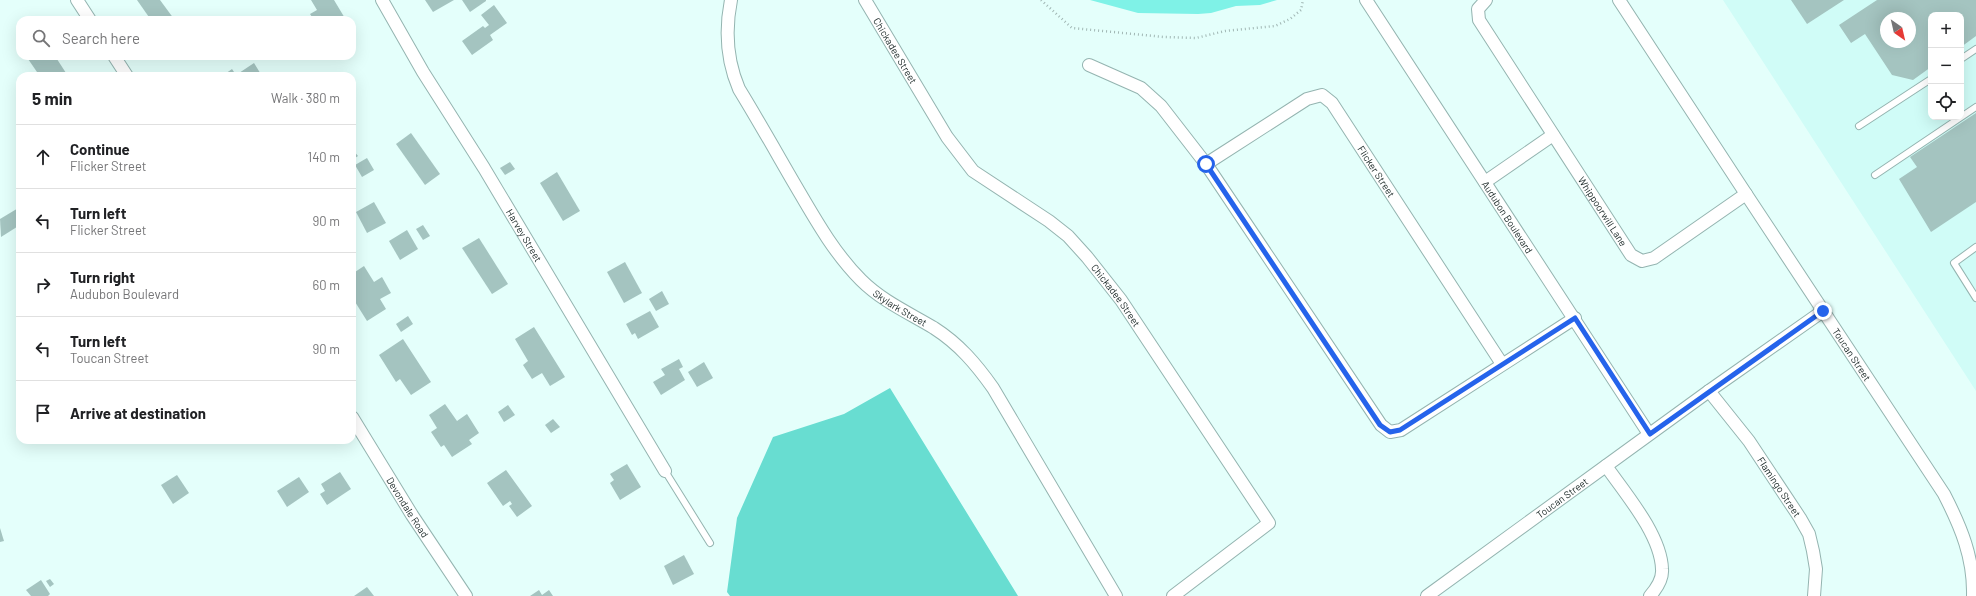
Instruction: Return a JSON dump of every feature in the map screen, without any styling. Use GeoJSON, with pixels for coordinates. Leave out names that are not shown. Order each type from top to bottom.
{"type":"FeatureCollection","features":[{"type":"Feature","properties":{"kind":"street"},"geometry":{"type":"LineString","coordinates":[[77,0],[87,16]]}},
{"type":"Feature","properties":{"kind":"street","name":"Harvey Street"},"geometry":{"type":"LineString","coordinates":[[382,0],[423,72],[500,195],[665,471]]}},
{"type":"Feature","properties":{"kind":"street","name":"Skylark Street"},"geometry":{"type":"LineString","coordinates":[[731,0],[727,23],[727,41],[734,76],[739,89],[823,232],[843,260],[862,282],[903,312],[950,339],[974,361],[993,388],[1116,596]]}},
{"type":"Feature","properties":{"kind":"street","name":"Chickadee Street"},"geometry":{"type":"LineString","coordinates":[[865,0],[947,137],[960,156],[973,171],[1049,221],[1068,236],[1087,257],[1121,300],[1269,523],[1174,596]]}},
{"type":"Feature","properties":{"kind":"street","name":"Audubon Boulevard"},"geometry":{"type":"LineString","coordinates":[[1366,0],[1650,434]]}},
{"type":"Feature","properties":{"kind":"street","name":"Whippoorwill Lane"},"geometry":{"type":"LineString","coordinates":[[1486,0],[1478,9],[1479,20],[1631,255],[1642,261],[1654,258],[1746,194]]}},
{"type":"Feature","properties":{"kind":"street"},"geometry":{"type":"LineString","coordinates":[[1619,0],[1823,311]]}},
{"type":"Feature","properties":{"kind":"street"},"geometry":{"type":"LineString","coordinates":[[117,60],[124,72]]}},
{"type":"Feature","properties":{"kind":"street"},"geometry":{"type":"LineString","coordinates":[[1090,65],[1141,88],[1150,94],[1161,106],[1206,164],[1380,425],[1390,432],[1400,430],[1575,318]]}},
{"type":"Feature","properties":{"kind":"street","name":"Flicker Street"},"geometry":{"type":"LineString","coordinates":[[1206,164],[1307,99],[1322,95],[1332,103],[1502,364]]}},
{"type":"Feature","properties":{"kind":"street"},"geometry":{"type":"LineString","coordinates":[[1485,182],[1553,135]]}},
{"type":"Feature","properties":{"kind":"street","name":"Toucan Street"},"geometry":{"type":"LineString","coordinates":[[1427,596],[1709,390],[1823,311],[1944,494],[1964,537],[1971,562],[1973,596]]}},
{"type":"Feature","properties":{"kind":"street","name":"Flamingo Street"},"geometry":{"type":"LineString","coordinates":[[1709,390],[1749,441],[1786,495],[1806,529],[1813,551],[1816,569],[1814,596]]}},
{"type":"Feature","properties":{"kind":"street","name":"Devondale Road"},"geometry":{"type":"LineString","coordinates":[[356,424],[412,515],[466,596]]}},
{"type":"Feature","properties":{"kind":"street"},"geometry":{"type":"LineString","coordinates":[[1606,466],[1646,525],[1659,555],[1662,568],[1661,580],[1650,596]]}},
{"type":"Feature","properties":{"kind":"lane"},"geometry":{"type":"LineString","coordinates":[[1964,57],[1976,49]]}},
{"type":"Feature","properties":{"kind":"lane"},"geometry":{"type":"LineString","coordinates":[[1859,126],[1928,81]]}},
{"type":"Feature","properties":{"kind":"lane"},"geometry":{"type":"LineString","coordinates":[[1875,175],[1976,107]]}},
{"type":"Feature","properties":{"kind":"lane"},"geometry":{"type":"LineString","coordinates":[[1976,247],[1954,263],[1976,298]]}},
{"type":"Feature","properties":{"kind":"lane"},"geometry":{"type":"LineString","coordinates":[[665,471],[710,543]]}},
{"type":"Feature","properties":{"kind":"path"},"geometry":{"type":"LineString","coordinates":[[1041,0],[1072,28],[1164,37],[1196,38],[1225,31],[1275,26],[1290,19],[1301,10],[1303,0]]}},
{"type":"Feature","properties":{"kind":"shaded area"},"geometry":{"type":"Polygon","coordinates":[[[1090,0],[1277,0],[1260,5],[1236,6],[1211,13],[1198,14],[1138,13],[1090,0]]]}},
{"type":"Feature","properties":{"kind":"shaded area"},"geometry":{"type":"Polygon","coordinates":[[[1723,0],[1976,0],[1976,391],[1723,0]]]}},
{"type":"Feature","properties":{"kind":"shaded area"},"geometry":{"type":"Polygon","coordinates":[[[890,388],[1018,596],[730,596],[727,592],[737,518],[773,437],[844,414],[890,388]]]}},
{"type":"Feature","properties":{"kind":"building"},"geometry":{"type":"Polygon","coordinates":[[[137,0],[160,0],[172,16],[148,16],[137,0]]]}},
{"type":"Feature","properties":{"kind":"building"},"geometry":{"type":"Polygon","coordinates":[[[311,0],[334,0],[344,16],[311,16],[310,14],[317,10],[311,0]]]}},
{"type":"Feature","properties":{"kind":"building"},"geometry":{"type":"Polygon","coordinates":[[[425,0],[454,0],[433,12],[425,0]]]}},
{"type":"Feature","properties":{"kind":"building"},"geometry":{"type":"Polygon","coordinates":[[[462,0],[486,0],[486,1],[470,12],[462,0]]]}},
{"type":"Feature","properties":{"kind":"building"},"geometry":{"type":"Polygon","coordinates":[[[1791,0],[1844,0],[1807,24],[1791,0]]]}},
{"type":"Feature","properties":{"kind":"building"},"geometry":{"type":"Polygon","coordinates":[[[1877,0],[1976,0],[1976,36],[1964,45],[1964,12],[1928,12],[1928,69],[1913,80],[1892,75],[1865,34],[1851,43],[1839,25],[1877,0]]]}},
{"type":"Feature","properties":{"kind":"building"},"geometry":{"type":"Polygon","coordinates":[[[494,5],[507,23],[490,35],[493,40],[472,55],[462,41],[483,26],[485,28],[489,25],[481,15],[494,5]]]}},
{"type":"Feature","properties":{"kind":"building"},"geometry":{"type":"Polygon","coordinates":[[[29,60],[58,60],[65,72],[37,72],[29,60]]]}},
{"type":"Feature","properties":{"kind":"building"},"geometry":{"type":"Polygon","coordinates":[[[254,63],[260,72],[240,72],[254,63]]]}},
{"type":"Feature","properties":{"kind":"building"},"geometry":{"type":"Polygon","coordinates":[[[1976,113],[1976,202],[1931,232],[1899,179],[1917,167],[1910,157],[1976,113]]]}},
{"type":"Feature","properties":{"kind":"building"},"geometry":{"type":"Polygon","coordinates":[[[411,133],[440,174],[425,185],[396,144],[411,133]]]}},
{"type":"Feature","properties":{"kind":"building"},"geometry":{"type":"Polygon","coordinates":[[[367,158],[374,170],[362,177],[356,164],[367,158]]]}},
{"type":"Feature","properties":{"kind":"building"},"geometry":{"type":"Polygon","coordinates":[[[510,162],[515,169],[505,175],[500,168],[510,162]]]}},
{"type":"Feature","properties":{"kind":"building"},"geometry":{"type":"Polygon","coordinates":[[[557,172],[580,211],[563,221],[540,183],[557,172]]]}},
{"type":"Feature","properties":{"kind":"building"},"geometry":{"type":"Polygon","coordinates":[[[374,202],[386,223],[367,233],[356,212],[374,202]]]}},
{"type":"Feature","properties":{"kind":"building"},"geometry":{"type":"Polygon","coordinates":[[[16,209],[16,228],[1,237],[0,219],[16,209]]]}},
{"type":"Feature","properties":{"kind":"building"},"geometry":{"type":"Polygon","coordinates":[[[423,225],[430,236],[423,240],[416,229],[423,225]]]}},
{"type":"Feature","properties":{"kind":"building"},"geometry":{"type":"Polygon","coordinates":[[[407,230],[418,249],[400,260],[389,241],[407,230]]]}},
{"type":"Feature","properties":{"kind":"building"},"geometry":{"type":"Polygon","coordinates":[[[479,238],[508,284],[492,294],[462,248],[479,238]]]}},
{"type":"Feature","properties":{"kind":"building"},"geometry":{"type":"Polygon","coordinates":[[[625,262],[642,293],[624,303],[607,272],[625,262]]]}},
{"type":"Feature","properties":{"kind":"building"},"geometry":{"type":"Polygon","coordinates":[[[364,266],[374,282],[382,277],[391,293],[380,299],[386,309],[367,321],[356,303],[356,271],[364,266]]]}},
{"type":"Feature","properties":{"kind":"building"},"geometry":{"type":"Polygon","coordinates":[[[662,291],[669,304],[656,311],[649,299],[662,291]]]}},
{"type":"Feature","properties":{"kind":"building"},"geometry":{"type":"Polygon","coordinates":[[[650,311],[659,327],[638,339],[635,333],[632,335],[626,324],[650,311]]]}},
{"type":"Feature","properties":{"kind":"building"},"geometry":{"type":"Polygon","coordinates":[[[408,316],[413,324],[401,332],[396,324],[408,316]]]}},
{"type":"Feature","properties":{"kind":"building"},"geometry":{"type":"Polygon","coordinates":[[[534,327],[565,377],[550,386],[542,373],[532,379],[523,365],[528,361],[515,339],[534,327]]]}},
{"type":"Feature","properties":{"kind":"building"},"geometry":{"type":"Polygon","coordinates":[[[403,339],[431,382],[411,395],[400,379],[396,382],[379,355],[403,339]]]}},
{"type":"Feature","properties":{"kind":"building"},"geometry":{"type":"Polygon","coordinates":[[[679,359],[683,367],[679,369],[685,380],[661,395],[653,382],[665,375],[661,369],[679,359]]]}},
{"type":"Feature","properties":{"kind":"building"},"geometry":{"type":"Polygon","coordinates":[[[704,362],[713,378],[697,387],[688,372],[704,362]]]}},
{"type":"Feature","properties":{"kind":"building"},"geometry":{"type":"Polygon","coordinates":[[[445,404],[457,421],[467,414],[479,433],[469,440],[472,444],[452,457],[444,445],[441,447],[431,432],[437,428],[429,415],[445,404]]]}},
{"type":"Feature","properties":{"kind":"building"},"geometry":{"type":"Polygon","coordinates":[[[508,405],[515,415],[504,422],[498,412],[508,405]]]}},
{"type":"Feature","properties":{"kind":"building"},"geometry":{"type":"Polygon","coordinates":[[[553,419],[560,427],[551,433],[545,425],[553,419]]]}},
{"type":"Feature","properties":{"kind":"building"},"geometry":{"type":"Polygon","coordinates":[[[627,464],[641,487],[620,500],[610,483],[614,480],[610,474],[627,464]]]}},
{"type":"Feature","properties":{"kind":"building"},"geometry":{"type":"Polygon","coordinates":[[[506,470],[532,506],[517,517],[509,506],[512,504],[510,501],[503,506],[487,483],[506,470]]]}},
{"type":"Feature","properties":{"kind":"building"},"geometry":{"type":"Polygon","coordinates":[[[340,472],[351,489],[327,505],[320,494],[325,491],[321,484],[340,472]]]}},
{"type":"Feature","properties":{"kind":"building"},"geometry":{"type":"Polygon","coordinates":[[[177,475],[189,493],[173,504],[161,485],[177,475]]]}},
{"type":"Feature","properties":{"kind":"building"},"geometry":{"type":"Polygon","coordinates":[[[299,477],[309,492],[287,507],[277,491],[299,477]]]}},
{"type":"Feature","properties":{"kind":"building"},"geometry":{"type":"Polygon","coordinates":[[[0,528],[4,541],[0,542],[0,528]]]}},
{"type":"Feature","properties":{"kind":"building"},"geometry":{"type":"Polygon","coordinates":[[[684,555],[694,574],[673,585],[664,566],[684,555]]]}},
{"type":"Feature","properties":{"kind":"building"},"geometry":{"type":"Polygon","coordinates":[[[50,579],[54,584],[50,587],[46,581],[50,579]]]}},
{"type":"Feature","properties":{"kind":"building"},"geometry":{"type":"Polygon","coordinates":[[[41,580],[50,594],[48,596],[31,596],[26,590],[41,580]]]}},
{"type":"Feature","properties":{"kind":"building"},"geometry":{"type":"Polygon","coordinates":[[[367,587],[374,596],[354,596],[367,587]]]}},
{"type":"Feature","properties":{"kind":"building"},"geometry":{"type":"Polygon","coordinates":[[[539,590],[542,595],[549,590],[553,596],[530,596],[539,590]]]}},
{"type":"Feature","properties":{"kind":"route"},"geometry":{"type":"LineString","coordinates":[[1206,164],[1380,425],[1390,432],[1400,430],[1575,318],[1650,434],[1709,390],[1823,311]]}}]}
